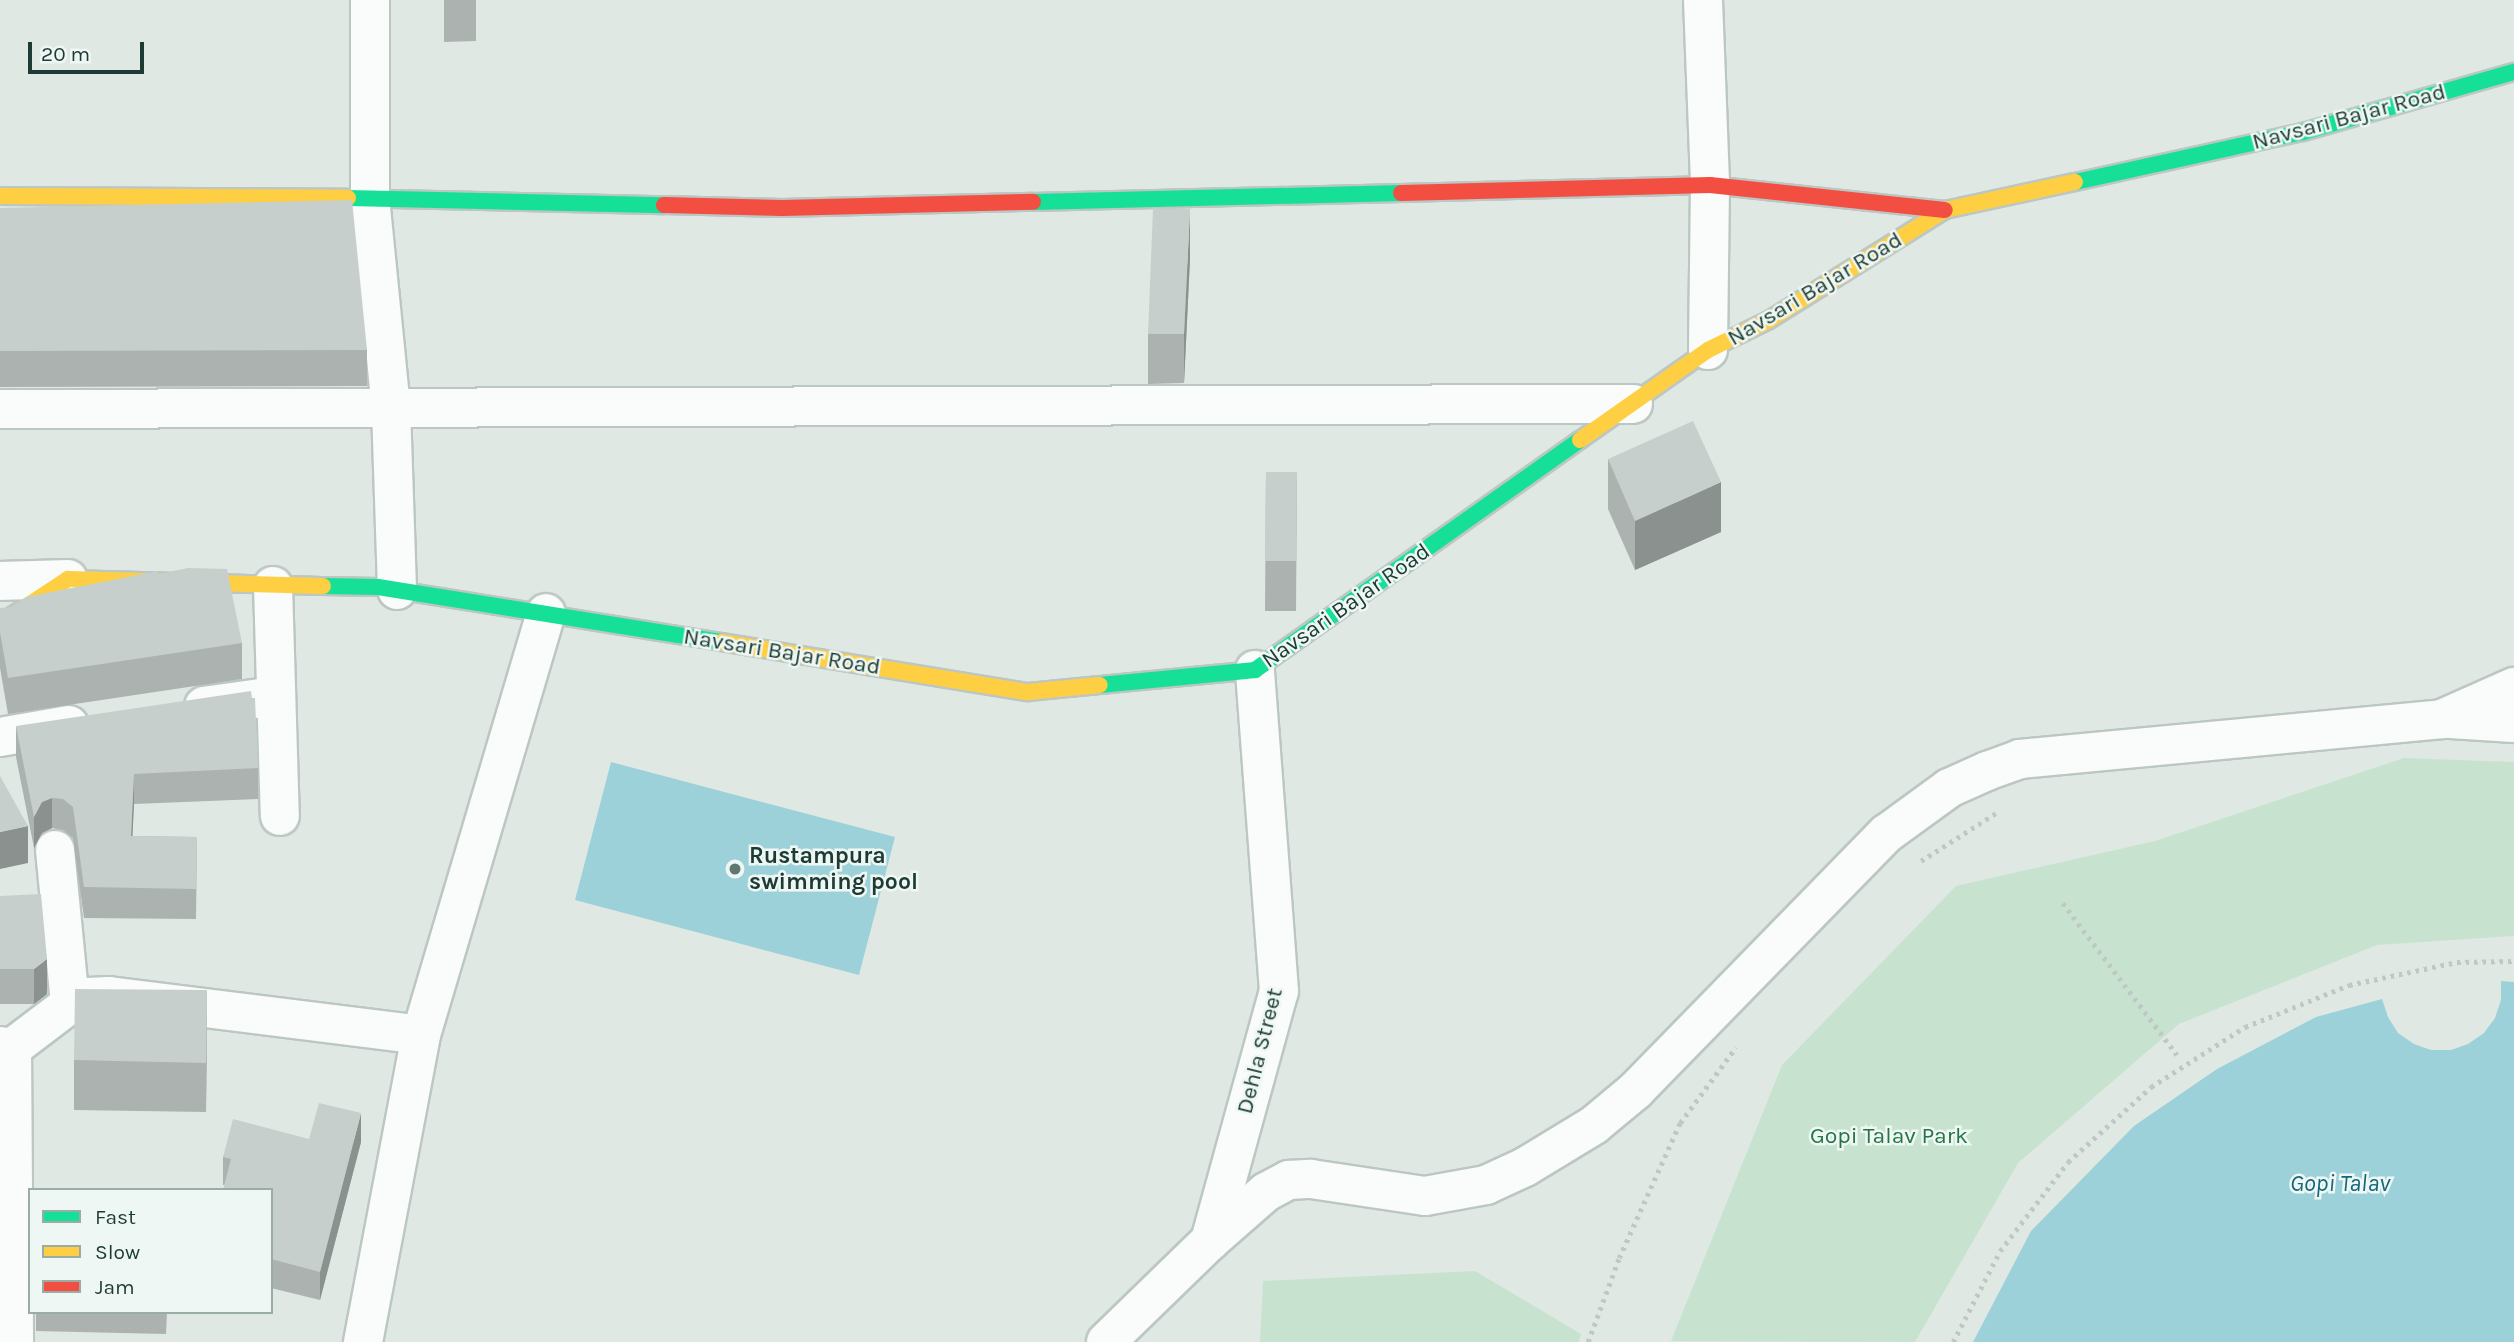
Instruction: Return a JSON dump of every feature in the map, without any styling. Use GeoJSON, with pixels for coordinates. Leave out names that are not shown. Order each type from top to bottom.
{"type":"FeatureCollection","features":[{"type":"Feature","properties":{"kind":"main road","name":"Navsari Bajar Road"},"geometry":{"type":"LineString","coordinates":[[68,579],[397,590],[1028,692],[1255,670],[1708,350],[1769,320],[1945,210],[2303,132],[2514,72]]}},
{"type":"Feature","properties":{"kind":"main road"},"geometry":{"type":"LineString","coordinates":[[0,196],[370,198],[782,208],[1710,185],[1945,210]]}},
{"type":"Feature","properties":{"kind":"main road"},"geometry":{"type":"LineString","coordinates":[[0,624],[68,579]]}},
{"type":"Feature","properties":{"kind":"street"},"geometry":{"type":"LineString","coordinates":[[370,0],[370,198],[391,408],[397,590]]}},
{"type":"Feature","properties":{"kind":"street"},"geometry":{"type":"LineString","coordinates":[[1703,0],[1710,185],[1708,350]]}},
{"type":"Feature","properties":{"kind":"street"},"geometry":{"type":"LineString","coordinates":[[0,410],[1633,404]]}},
{"type":"Feature","properties":{"kind":"street"},"geometry":{"type":"LineString","coordinates":[[0,581],[68,579]]}},
{"type":"Feature","properties":{"kind":"street"},"geometry":{"type":"LineString","coordinates":[[273,586],[280,816]]}},
{"type":"Feature","properties":{"kind":"street"},"geometry":{"type":"LineString","coordinates":[[363,1342],[421,1035],[546,613]]}},
{"type":"Feature","properties":{"kind":"street","name":"Dehla Street"},"geometry":{"type":"LineString","coordinates":[[1210,1241],[1279,991],[1255,670]]}},
{"type":"Feature","properties":{"kind":"street"},"geometry":{"type":"LineString","coordinates":[[2442,719],[2514,687]]}},
{"type":"Feature","properties":{"kind":"street"},"geometry":{"type":"LineString","coordinates":[[169,711],[275,696]]}},
{"type":"Feature","properties":{"kind":"street"},"geometry":{"type":"LineString","coordinates":[[1106,1342],[1210,1241],[1266,1192],[1289,1180],[1311,1179],[1425,1196],[1486,1185],[1525,1167],[1594,1125],[1636,1090],[1886,834],[1949,788],[1987,771],[2021,759],[2442,719],[2514,723]]}},
{"type":"Feature","properties":{"kind":"street"},"geometry":{"type":"LineString","coordinates":[[0,737],[103,720]]}},
{"type":"Feature","properties":{"kind":"street"},"geometry":{"type":"LineString","coordinates":[[55,850],[70,1004]]}},
{"type":"Feature","properties":{"kind":"street"},"geometry":{"type":"LineString","coordinates":[[14,1342],[6,1047],[70,1004],[88,997],[109,996],[421,1035]]}},
{"type":"Feature","properties":{"kind":"path"},"geometry":{"type":"LineString","coordinates":[[1910,868],[2004,808]]}},
{"type":"Feature","properties":{"kind":"path"},"geometry":{"type":"LineString","coordinates":[[2063,903],[2177,1055]]}},
{"type":"Feature","properties":{"kind":"path"},"geometry":{"type":"LineString","coordinates":[[1953,1342],[2000,1251],[2068,1162],[2151,1087],[2245,1027],[2349,985],[2457,962],[2514,961]]}},
{"type":"Feature","properties":{"kind":"path"},"geometry":{"type":"LineString","coordinates":[[1588,1342],[1619,1258],[1680,1123],[1737,1046]]}},
{"type":"Feature","properties":{"kind":"green space","name":"Gopi Talav Park"},"geometry":{"type":"Polygon","coordinates":[[[2404,758],[2514,762],[2514,936],[2377,945],[2179,1024],[2018,1163],[1915,1342],[1671,1341],[1782,1065],[1956,886],[2155,841],[2404,758]]]}},
{"type":"Feature","properties":{"kind":"green space"},"geometry":{"type":"Polygon","coordinates":[[[1475,1271],[1581,1334],[1579,1342],[1260,1342],[1263,1281],[1475,1271]]]}},
{"type":"Feature","properties":{"kind":"water","name":"Rustampura swimming pool"},"geometry":{"type":"Polygon","coordinates":[[[611,762],[895,837],[859,975],[575,900],[611,762]]]}},
{"type":"Feature","properties":{"kind":"water","name":"Gopi Talav"},"geometry":{"type":"Polygon","coordinates":[[[2501,981],[2514,982],[2514,1342],[1973,1342],[2031,1231],[2134,1126],[2217,1069],[2316,1017],[2382,999],[2388,1017],[2398,1033],[2414,1044],[2431,1050],[2451,1050],[2468,1044],[2484,1033],[2495,1018],[2501,1000],[2501,981]]]}},
{"type":"Feature","properties":{"kind":"building"},"geometry":{"type":"Polygon","coordinates":[[[352,200],[367,350],[0,351],[0,208],[352,200]]]}},
{"type":"Feature","properties":{"kind":"building"},"geometry":{"type":"Polygon","coordinates":[[[1153,208],[1190,209],[1184,334],[1148,334],[1153,208]]]}},
{"type":"Feature","properties":{"kind":"building"},"geometry":{"type":"Polygon","coordinates":[[[1693,421],[1721,482],[1635,521],[1608,459],[1693,421]]]}},
{"type":"Feature","properties":{"kind":"building"},"geometry":{"type":"Polygon","coordinates":[[[1266,472],[1297,472],[1296,561],[1265,561],[1266,472]]]}},
{"type":"Feature","properties":{"kind":"building"},"geometry":{"type":"Polygon","coordinates":[[[188,568],[227,569],[242,643],[8,678],[0,632],[0,608],[11,607],[26,597],[158,571],[158,574],[188,568]]]}},
{"type":"Feature","properties":{"kind":"building"},"geometry":{"type":"Polygon","coordinates":[[[251,691],[252,698],[255,698],[258,768],[134,774],[131,836],[197,837],[196,889],[84,887],[73,807],[63,799],[52,798],[42,802],[34,817],[16,726],[251,691]]]}},
{"type":"Feature","properties":{"kind":"building"},"geometry":{"type":"Polygon","coordinates":[[[0,776],[28,826],[0,832],[0,776]]]}},
{"type":"Feature","properties":{"kind":"building"},"geometry":{"type":"Polygon","coordinates":[[[41,894],[47,959],[34,969],[0,969],[0,896],[41,894]]]}},
{"type":"Feature","properties":{"kind":"building"},"geometry":{"type":"Polygon","coordinates":[[[75,989],[207,990],[206,1063],[74,1060],[75,989]]]}},
{"type":"Feature","properties":{"kind":"building"},"geometry":{"type":"Polygon","coordinates":[[[319,1103],[361,1113],[320,1272],[273,1260],[273,1188],[224,1188],[231,1159],[223,1157],[233,1119],[309,1139],[319,1103]]]}},
{"type":"Feature","properties":{"kind":"traffic: fast"},"geometry":{"type":"LineString","coordinates":[[2075,182],[2303,132],[2514,72]]}},
{"type":"Feature","properties":{"kind":"traffic: fast"},"geometry":{"type":"LineString","coordinates":[[1033,202],[1401,193]]}},
{"type":"Feature","properties":{"kind":"traffic: fast"},"geometry":{"type":"LineString","coordinates":[[348,198],[664,205]]}},
{"type":"Feature","properties":{"kind":"traffic: fast"},"geometry":{"type":"LineString","coordinates":[[1100,685],[1255,670],[1580,440]]}},
{"type":"Feature","properties":{"kind":"traffic: fast"},"geometry":{"type":"LineString","coordinates":[[323,586],[378,587],[721,642]]}},
{"type":"Feature","properties":{"kind":"traffic: slow"},"geometry":{"type":"LineString","coordinates":[[1580,440],[1708,350],[1769,320],[1945,210],[2075,182]]}},
{"type":"Feature","properties":{"kind":"traffic: slow"},"geometry":{"type":"LineString","coordinates":[[0,196],[348,198]]}},
{"type":"Feature","properties":{"kind":"traffic: slow"},"geometry":{"type":"LineString","coordinates":[[0,624],[68,579],[323,586]]}},
{"type":"Feature","properties":{"kind":"traffic: slow"},"geometry":{"type":"LineString","coordinates":[[721,642],[1028,692],[1100,685]]}},
{"type":"Feature","properties":{"kind":"traffic: jam"},"geometry":{"type":"LineString","coordinates":[[1401,193],[1710,185],[1945,210]]}},
{"type":"Feature","properties":{"kind":"traffic: jam"},"geometry":{"type":"LineString","coordinates":[[664,205],[782,208],[1033,202]]}},
{"type":"Feature","properties":{"kind":"place","name":"Rustampura swimming pool"},"geometry":{"type":"Point","coordinates":[735,869]}}]}
